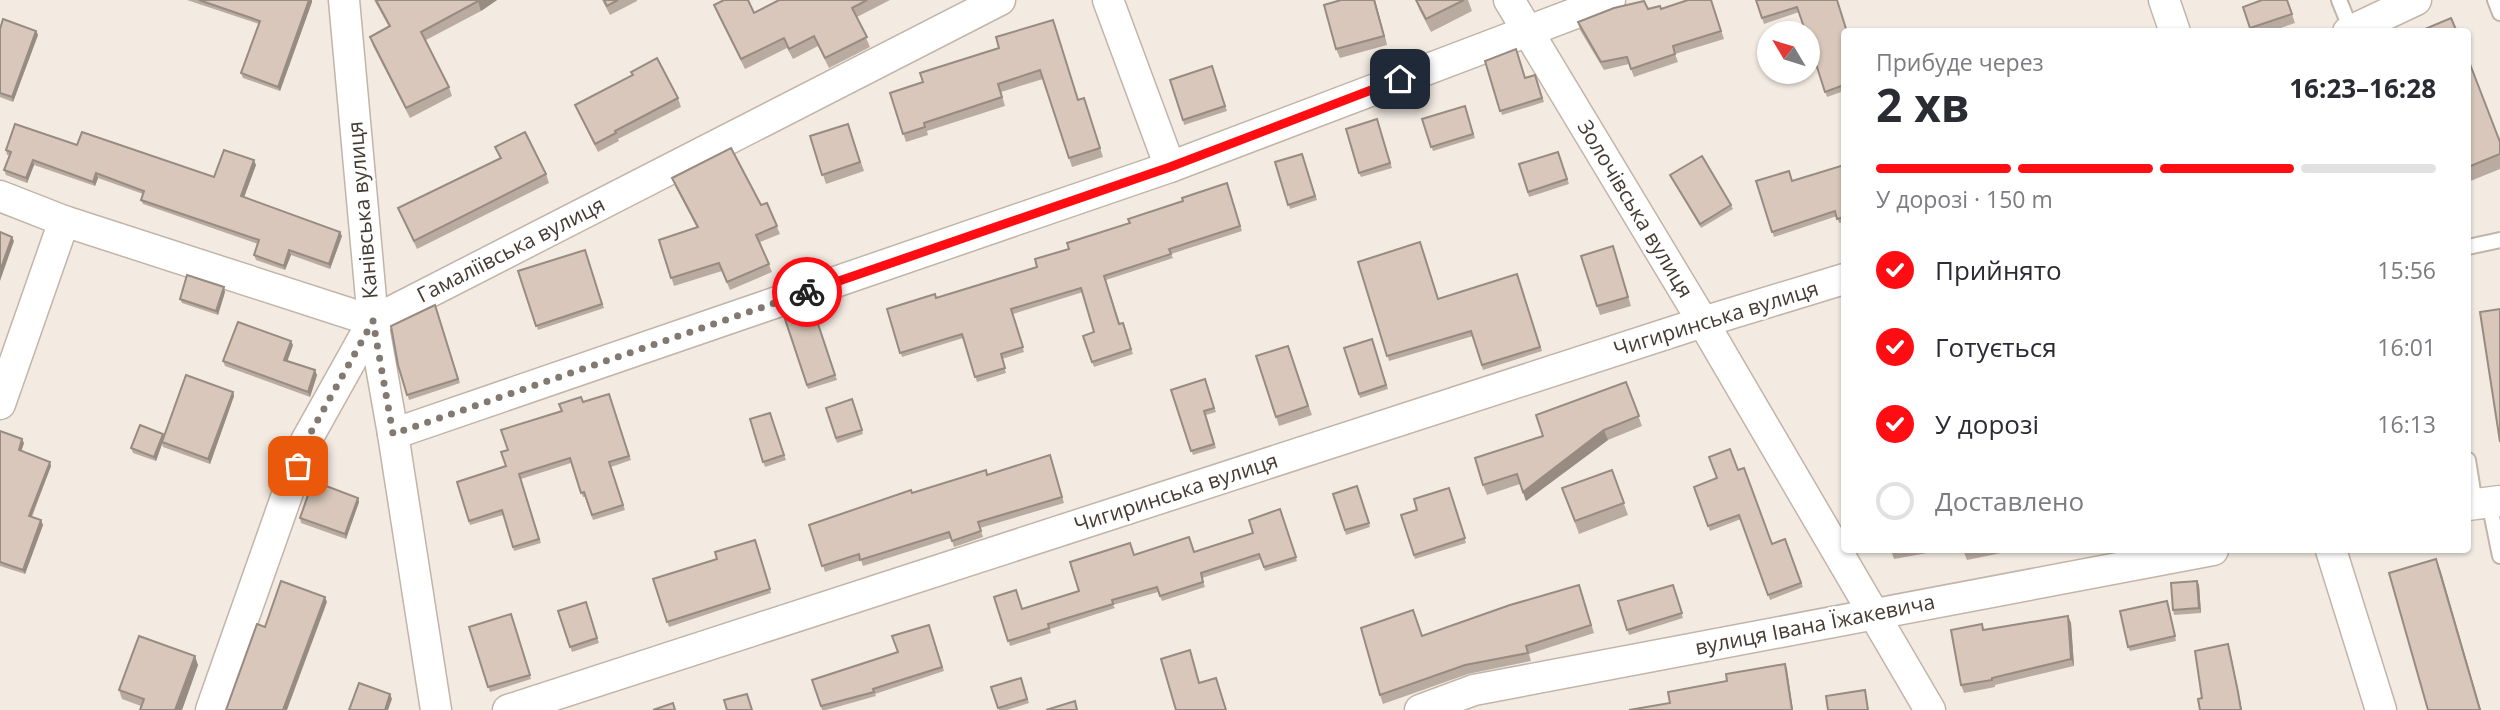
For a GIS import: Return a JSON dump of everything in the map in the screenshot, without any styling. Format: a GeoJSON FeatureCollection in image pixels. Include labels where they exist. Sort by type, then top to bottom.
{"type":"FeatureCollection","features":[{"type":"Feature","properties":{"kind":"street","name":"Канівська вулиця"},"geometry":{"type":"LineString","coordinates":[[344,0],[373,321],[436,710]]}},
{"type":"Feature","properties":{"kind":"street","name":"Гамаліївська вулиця"},"geometry":{"type":"LineString","coordinates":[[373,321],[1000,0]]}},
{"type":"Feature","properties":{"kind":"street"},"geometry":{"type":"LineString","coordinates":[[1108,0],[1170,167]]}},
{"type":"Feature","properties":{"kind":"street","name":"Золочівська вулиця"},"geometry":{"type":"LineString","coordinates":[[1509,0],[1703,322],[1930,710]]}},
{"type":"Feature","properties":{"kind":"street"},"geometry":{"type":"LineString","coordinates":[[393,434],[1170,167],[1610,0]]}},
{"type":"Feature","properties":{"kind":"street"},"geometry":{"type":"LineString","coordinates":[[2164,0],[2174,28]]}},
{"type":"Feature","properties":{"kind":"street"},"geometry":{"type":"LineString","coordinates":[[2357,28],[2416,0]]}},
{"type":"Feature","properties":{"kind":"street"},"geometry":{"type":"LineString","coordinates":[[0,196],[64,221],[373,321],[306,441],[211,710]]}},
{"type":"Feature","properties":{"kind":"street"},"geometry":{"type":"LineString","coordinates":[[0,404],[64,221]]}},
{"type":"Feature","properties":{"kind":"street","name":"Чигиринська вулиця"},"geometry":{"type":"LineString","coordinates":[[508,710],[1703,322],[1841,280]]}},
{"type":"Feature","properties":{"kind":"street","name":"вулиця Івана Їжакевича"},"geometry":{"type":"LineString","coordinates":[[1420,710],[1474,690],[2197,553]]}},
{"type":"Feature","properties":{"kind":"street"},"geometry":{"type":"LineString","coordinates":[[2332,553],[2381,710]]}},
{"type":"Feature","properties":{"kind":"lane"},"geometry":{"type":"LineString","coordinates":[[2339,0],[2350,28]]}},
{"type":"Feature","properties":{"kind":"lane"},"geometry":{"type":"LineString","coordinates":[[2496,0],[2500,13]]}},
{"type":"Feature","properties":{"kind":"lane"},"geometry":{"type":"LineString","coordinates":[[2471,246],[2500,240]]}},
{"type":"Feature","properties":{"kind":"lane"},"geometry":{"type":"LineString","coordinates":[[2471,469],[2500,556]]}},
{"type":"Feature","properties":{"kind":"building"},"geometry":{"type":"Polygon","coordinates":[[[199,0],[309,0],[278,87],[241,73],[260,21],[199,0]]]}},
{"type":"Feature","properties":{"kind":"building"},"geometry":{"type":"Polygon","coordinates":[[[376,0],[480,0],[421,32],[449,87],[406,108],[370,37],[390,26],[376,0]]]}},
{"type":"Feature","properties":{"kind":"building"},"geometry":{"type":"Polygon","coordinates":[[[604,0],[618,0],[607,6],[604,0]]]}},
{"type":"Feature","properties":{"kind":"building"},"geometry":{"type":"Polygon","coordinates":[[[724,0],[748,0],[754,13],[779,0],[867,0],[852,8],[867,37],[825,58],[814,36],[789,49],[784,38],[741,59],[714,5],[724,0]]]}},
{"type":"Feature","properties":{"kind":"building"},"geometry":{"type":"Polygon","coordinates":[[[1341,0],[1374,0],[1384,36],[1336,49],[1324,5],[1341,0]]]}},
{"type":"Feature","properties":{"kind":"building"},"geometry":{"type":"Polygon","coordinates":[[[1416,0],[1464,0],[1426,19],[1416,0]]]}},
{"type":"Feature","properties":{"kind":"building"},"geometry":{"type":"Polygon","coordinates":[[[1688,0],[1711,0],[1721,31],[1673,46],[1675,54],[1631,69],[1627,57],[1601,62],[1578,22],[1614,8],[1644,1],[1648,9],[1660,6],[1661,9],[1688,0]]]}},
{"type":"Feature","properties":{"kind":"building"},"geometry":{"type":"Polygon","coordinates":[[[1756,0],[1837,0],[1846,28],[1841,28],[1841,86],[1825,92],[1820,76],[1820,21],[1802,21],[1797,7],[1762,18],[1756,0]]]}},
{"type":"Feature","properties":{"kind":"building"},"geometry":{"type":"Polygon","coordinates":[[[2262,0],[2287,0],[2292,14],[2250,28],[2243,7],[2262,0]]]}},
{"type":"Feature","properties":{"kind":"building"},"geometry":{"type":"Polygon","coordinates":[[[2451,18],[2455,28],[2427,28],[2451,18]]]}},
{"type":"Feature","properties":{"kind":"building"},"geometry":{"type":"Polygon","coordinates":[[[3,19],[36,31],[12,97],[0,93],[0,29],[3,19]]]}},
{"type":"Feature","properties":{"kind":"building"},"geometry":{"type":"Polygon","coordinates":[[[1053,20],[1078,100],[1084,98],[1100,148],[1069,158],[1040,70],[998,84],[1002,97],[924,123],[925,127],[903,134],[890,93],[923,82],[920,73],[999,48],[996,37],[1053,20]]]}},
{"type":"Feature","properties":{"kind":"building"},"geometry":{"type":"Polygon","coordinates":[[[1516,49],[1525,78],[1535,75],[1542,98],[1500,111],[1485,61],[1516,49]]]}},
{"type":"Feature","properties":{"kind":"building"},"geometry":{"type":"Polygon","coordinates":[[[657,58],[678,98],[595,144],[575,105],[633,75],[631,72],[657,58]]]}},
{"type":"Feature","properties":{"kind":"building"},"geometry":{"type":"Polygon","coordinates":[[[1212,66],[1225,106],[1183,120],[1170,80],[1212,66]]]}},
{"type":"Feature","properties":{"kind":"building"},"geometry":{"type":"Polygon","coordinates":[[[2471,67],[2500,142],[2500,154],[2471,166],[2471,67]]]}},
{"type":"Feature","properties":{"kind":"building"},"geometry":{"type":"Polygon","coordinates":[[[1465,106],[1473,134],[1431,147],[1422,119],[1465,106]]]}},
{"type":"Feature","properties":{"kind":"building"},"geometry":{"type":"Polygon","coordinates":[[[1377,119],[1390,163],[1359,173],[1346,129],[1377,119]]]}},
{"type":"Feature","properties":{"kind":"building"},"geometry":{"type":"Polygon","coordinates":[[[15,124],[77,145],[82,132],[214,177],[224,150],[254,160],[241,196],[340,232],[329,264],[289,250],[284,266],[254,255],[259,240],[141,200],[144,191],[96,173],[93,182],[33,160],[26,178],[4,170],[11,152],[6,150],[15,124]]]}},
{"type":"Feature","properties":{"kind":"building"},"geometry":{"type":"Polygon","coordinates":[[[848,124],[860,162],[822,175],[810,136],[848,124]]]}},
{"type":"Feature","properties":{"kind":"building"},"geometry":{"type":"Polygon","coordinates":[[[525,132],[546,174],[414,241],[398,208],[501,158],[495,147],[525,132]]]}},
{"type":"Feature","properties":{"kind":"building"},"geometry":{"type":"Polygon","coordinates":[[[731,148],[761,205],[767,203],[777,226],[756,235],[769,264],[727,282],[719,263],[671,278],[659,240],[698,227],[672,178],[731,148]]]}},
{"type":"Feature","properties":{"kind":"building"},"geometry":{"type":"Polygon","coordinates":[[[1558,152],[1567,179],[1528,192],[1519,164],[1558,152]]]}},
{"type":"Feature","properties":{"kind":"building"},"geometry":{"type":"Polygon","coordinates":[[[1302,154],[1315,196],[1288,205],[1275,162],[1302,154]]]}},
{"type":"Feature","properties":{"kind":"building"},"geometry":{"type":"Polygon","coordinates":[[[1702,156],[1731,205],[1700,224],[1670,175],[1702,156]]]}},
{"type":"Feature","properties":{"kind":"building"},"geometry":{"type":"Polygon","coordinates":[[[1841,166],[1841,218],[1837,219],[1835,211],[1772,232],[1756,181],[1789,171],[1792,181],[1841,166]]]}},
{"type":"Feature","properties":{"kind":"building"},"geometry":{"type":"Polygon","coordinates":[[[1227,183],[1240,226],[1169,249],[1171,254],[1104,276],[1119,324],[1123,323],[1131,349],[1092,362],[1083,336],[1094,332],[1081,288],[1011,309],[1023,347],[1001,354],[1005,368],[975,377],[962,334],[900,353],[887,309],[935,294],[936,298],[1037,267],[1035,259],[1069,249],[1067,243],[1130,223],[1128,219],[1227,183]]]}},
{"type":"Feature","properties":{"kind":"building"},"geometry":{"type":"Polygon","coordinates":[[[0,232],[12,237],[0,271],[0,232]]]}},
{"type":"Feature","properties":{"kind":"building"},"geometry":{"type":"Polygon","coordinates":[[[1420,242],[1438,299],[1517,274],[1540,347],[1482,365],[1471,331],[1387,356],[1358,262],[1420,242]]]}},
{"type":"Feature","properties":{"kind":"building"},"geometry":{"type":"Polygon","coordinates":[[[1613,246],[1628,297],[1597,306],[1581,256],[1613,246]]]}},
{"type":"Feature","properties":{"kind":"building"},"geometry":{"type":"Polygon","coordinates":[[[585,250],[602,304],[536,326],[518,271],[585,250]]]}},
{"type":"Feature","properties":{"kind":"building"},"geometry":{"type":"Polygon","coordinates":[[[187,275],[224,287],[216,311],[180,299],[187,275]]]}},
{"type":"Feature","properties":{"kind":"building"},"geometry":{"type":"Polygon","coordinates":[[[435,305],[458,379],[407,395],[391,326],[435,305]]]}},
{"type":"Feature","properties":{"kind":"building"},"geometry":{"type":"Polygon","coordinates":[[[812,306],[835,375],[807,385],[784,316],[812,306]]]}},
{"type":"Feature","properties":{"kind":"building"},"geometry":{"type":"Polygon","coordinates":[[[2500,309],[2500,442],[2480,312],[2500,309]]]}},
{"type":"Feature","properties":{"kind":"building"},"geometry":{"type":"Polygon","coordinates":[[[238,322],[291,341],[284,360],[315,370],[308,392],[223,361],[238,322]]]}},
{"type":"Feature","properties":{"kind":"building"},"geometry":{"type":"Polygon","coordinates":[[[1372,339],[1386,385],[1359,394],[1344,348],[1372,339]]]}},
{"type":"Feature","properties":{"kind":"building"},"geometry":{"type":"Polygon","coordinates":[[[1288,346],[1308,406],[1276,417],[1256,356],[1288,346]]]}},
{"type":"Feature","properties":{"kind":"building"},"geometry":{"type":"Polygon","coordinates":[[[186,375],[233,392],[208,459],[162,442],[186,375]]]}},
{"type":"Feature","properties":{"kind":"building"},"geometry":{"type":"Polygon","coordinates":[[[1205,379],[1214,408],[1204,411],[1214,444],[1191,451],[1171,390],[1205,379]]]}},
{"type":"Feature","properties":{"kind":"building"},"geometry":{"type":"Polygon","coordinates":[[[1626,382],[1639,416],[1604,430],[1523,492],[1517,474],[1483,485],[1475,458],[1543,436],[1536,415],[1626,382]]]}},
{"type":"Feature","properties":{"kind":"building"},"geometry":{"type":"Polygon","coordinates":[[[609,394],[629,456],[609,462],[623,505],[592,515],[584,492],[581,493],[570,458],[519,474],[539,539],[513,547],[502,510],[469,521],[457,482],[506,466],[501,452],[508,450],[501,430],[562,411],[559,404],[581,397],[583,402],[609,394]]]}},
{"type":"Feature","properties":{"kind":"building"},"geometry":{"type":"Polygon","coordinates":[[[852,399],[862,430],[836,438],[826,408],[852,399]]]}},
{"type":"Feature","properties":{"kind":"building"},"geometry":{"type":"Polygon","coordinates":[[[770,413],[784,455],[763,462],[750,419],[770,413]]]}},
{"type":"Feature","properties":{"kind":"building"},"geometry":{"type":"Polygon","coordinates":[[[140,425],[163,434],[154,457],[131,448],[140,425]]]}},
{"type":"Feature","properties":{"kind":"building"},"geometry":{"type":"Polygon","coordinates":[[[0,431],[22,439],[19,450],[50,462],[29,516],[41,520],[23,570],[0,562],[0,431]]]}},
{"type":"Feature","properties":{"kind":"building"},"geometry":{"type":"Polygon","coordinates":[[[1730,449],[1738,470],[1744,468],[1772,544],[1785,539],[1801,583],[1768,595],[1739,515],[1708,526],[1694,487],[1717,478],[1709,457],[1730,449]]]}},
{"type":"Feature","properties":{"kind":"building"},"geometry":{"type":"Polygon","coordinates":[[[1050,455],[1062,497],[978,522],[981,531],[952,541],[949,532],[860,560],[859,554],[822,566],[809,525],[911,490],[912,493],[986,470],[987,475],[1050,455]]]}},
{"type":"Feature","properties":{"kind":"building"},"geometry":{"type":"Polygon","coordinates":[[[1612,470],[1624,503],[1575,521],[1562,488],[1612,470]]]}},
{"type":"Feature","properties":{"kind":"building"},"geometry":{"type":"Polygon","coordinates":[[[313,481],[358,498],[345,534],[300,518],[313,481]]]}},
{"type":"Feature","properties":{"kind":"building"},"geometry":{"type":"Polygon","coordinates":[[[1357,486],[1369,523],[1345,530],[1333,494],[1357,486]]]}},
{"type":"Feature","properties":{"kind":"building"},"geometry":{"type":"Polygon","coordinates":[[[1449,488],[1465,538],[1414,555],[1401,515],[1417,510],[1414,499],[1449,488]]]}},
{"type":"Feature","properties":{"kind":"building"},"geometry":{"type":"Polygon","coordinates":[[[1280,509],[1296,557],[1264,567],[1259,554],[1201,573],[1203,582],[1160,596],[1157,587],[1112,600],[1113,604],[1048,624],[1049,628],[1008,641],[994,597],[1016,590],[1022,609],[1079,591],[1070,562],[1130,543],[1134,555],[1189,537],[1194,552],[1253,533],[1249,520],[1280,509]]]}},
{"type":"Feature","properties":{"kind":"building"},"geometry":{"type":"Polygon","coordinates":[[[755,540],[770,589],[667,622],[653,579],[717,559],[715,552],[755,540]]]}},
{"type":"Feature","properties":{"kind":"building"},"geometry":{"type":"Polygon","coordinates":[[[2436,559],[2480,710],[2428,710],[2389,573],[2436,559]]]}},
{"type":"Feature","properties":{"kind":"building"},"geometry":{"type":"Polygon","coordinates":[[[281,581],[325,597],[283,710],[226,710],[257,624],[265,627],[281,581]]]}},
{"type":"Feature","properties":{"kind":"building"},"geometry":{"type":"Polygon","coordinates":[[[2197,581],[2199,608],[2173,610],[2171,583],[2197,581]]]}},
{"type":"Feature","properties":{"kind":"building"},"geometry":{"type":"Polygon","coordinates":[[[1579,585],[1591,625],[1526,646],[1528,653],[1465,665],[1380,695],[1361,628],[1413,610],[1422,636],[1510,605],[1579,585]]]}},
{"type":"Feature","properties":{"kind":"building"},"geometry":{"type":"Polygon","coordinates":[[[1673,585],[1682,613],[1627,630],[1618,601],[1673,585]]]}},
{"type":"Feature","properties":{"kind":"building"},"geometry":{"type":"Polygon","coordinates":[[[2167,601],[2175,636],[2128,647],[2120,611],[2167,601]]]}},
{"type":"Feature","properties":{"kind":"building"},"geometry":{"type":"Polygon","coordinates":[[[586,602],[597,638],[570,647],[558,611],[586,602]]]}},
{"type":"Feature","properties":{"kind":"building"},"geometry":{"type":"Polygon","coordinates":[[[511,614],[530,675],[488,687],[469,627],[511,614]]]}},
{"type":"Feature","properties":{"kind":"building"},"geometry":{"type":"Polygon","coordinates":[[[2068,616],[2071,659],[1992,680],[1961,685],[1951,630],[1982,624],[1983,630],[2068,616]]]}},
{"type":"Feature","properties":{"kind":"building"},"geometry":{"type":"Polygon","coordinates":[[[929,625],[942,667],[873,689],[874,692],[821,706],[812,680],[898,652],[892,636],[929,625]]]}},
{"type":"Feature","properties":{"kind":"building"},"geometry":{"type":"Polygon","coordinates":[[[139,636],[195,656],[175,710],[140,710],[144,699],[119,690],[139,636]]]}},
{"type":"Feature","properties":{"kind":"building"},"geometry":{"type":"Polygon","coordinates":[[[2228,644],[2241,710],[2200,710],[2198,699],[2202,698],[2195,651],[2228,644]]]}},
{"type":"Feature","properties":{"kind":"building"},"geometry":{"type":"Polygon","coordinates":[[[1190,650],[1199,683],[1216,678],[1226,710],[1176,710],[1161,659],[1190,650]]]}},
{"type":"Feature","properties":{"kind":"building"},"geometry":{"type":"Polygon","coordinates":[[[1785,664],[1792,710],[1629,710],[1670,703],[1668,692],[1727,681],[1726,674],[1785,664]]]}},
{"type":"Feature","properties":{"kind":"building"},"geometry":{"type":"Polygon","coordinates":[[[1021,678],[1027,699],[998,708],[991,687],[1021,678]]]}},
{"type":"Feature","properties":{"kind":"building"},"geometry":{"type":"Polygon","coordinates":[[[359,683],[390,694],[385,710],[349,710],[359,683]]]}},
{"type":"Feature","properties":{"kind":"building"},"geometry":{"type":"Polygon","coordinates":[[[1865,690],[1868,710],[1828,710],[1826,696],[1865,690]]]}},
{"type":"Feature","properties":{"kind":"building"},"geometry":{"type":"Polygon","coordinates":[[[747,694],[752,710],[727,710],[724,700],[747,694]]]}},
{"type":"Feature","properties":{"kind":"building"},"geometry":{"type":"Polygon","coordinates":[[[1075,701],[1077,710],[1046,710],[1075,701]]]}},
{"type":"Feature","properties":{"kind":"building"},"geometry":{"type":"Polygon","coordinates":[[[673,703],[675,710],[653,710],[673,703]]]}},
{"type":"Feature","properties":{"kind":"way so far"},"geometry":{"type":"LineString","coordinates":[[298,466],[306,441],[373,321],[393,434],[807,292]]}},
{"type":"Feature","properties":{"kind":"route"},"geometry":{"type":"LineString","coordinates":[[807,292],[1170,167],[1400,79]]}}]}
